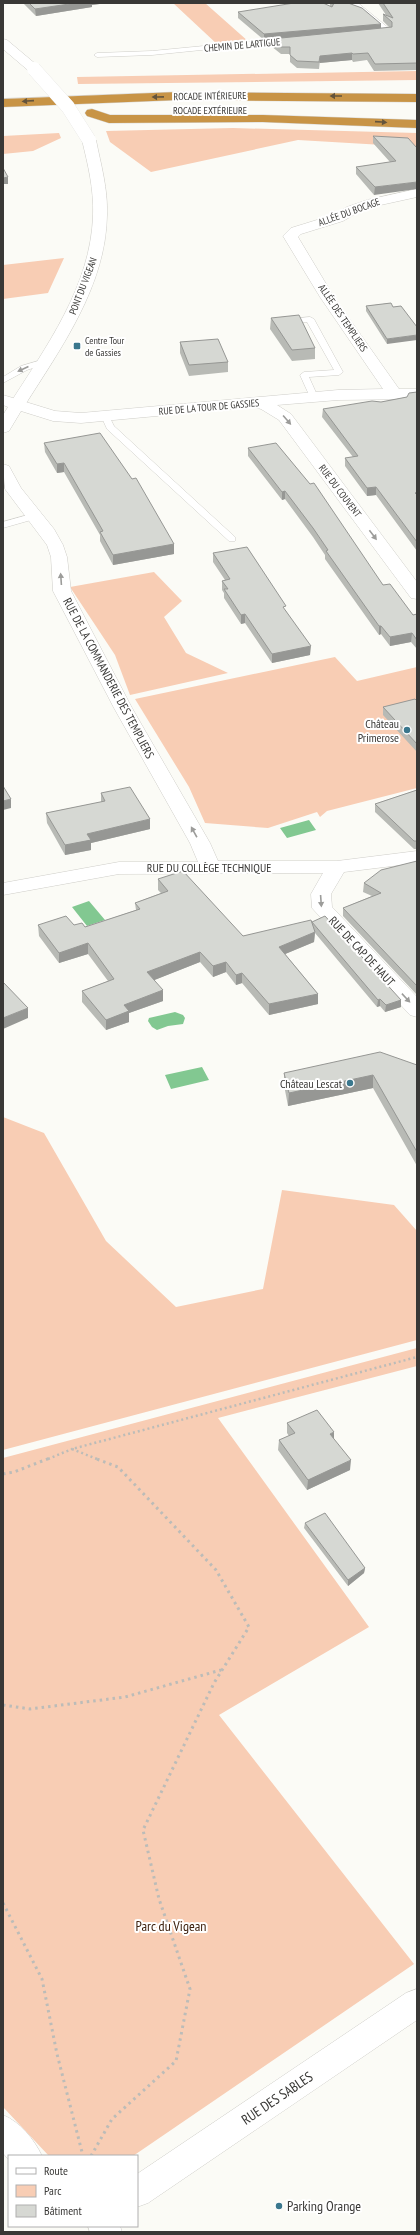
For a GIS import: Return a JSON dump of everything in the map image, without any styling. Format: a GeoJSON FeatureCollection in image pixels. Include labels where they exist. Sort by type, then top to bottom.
{"type":"FeatureCollection","features":[{"type":"Feature","properties":{"kind":"highway"},"geometry":{"type":"LineString","coordinates":[[225,96],[255,88],[417,86]]}},
{"type":"Feature","properties":{"kind":"highway","name":"ROCADE INTÉRIEURE"},"geometry":{"type":"LineString","coordinates":[[3,103],[100,98],[225,96],[417,98]]}},
{"type":"Feature","properties":{"kind":"highway","name":"ROCADE EXTÉRIEURE"},"geometry":{"type":"LineString","coordinates":[[34,115],[191,110],[417,113]]}},
{"type":"Feature","properties":{"kind":"highway"},"geometry":{"type":"LineString","coordinates":[[92,113],[109,120],[196,118],[336,119],[417,124]]}},
{"type":"Feature","properties":{"kind":"street","name":"PONT DU VIGEAN"},"geometry":{"type":"LineString","coordinates":[[3,43],[34,69],[68,107],[89,140],[97,166],[101,196],[100,230],[94,264],[66,328],[45,361],[10,402]]}},
{"type":"Feature","properties":{"kind":"street","name":"ALLÉE DU BOCAGE"},"geometry":{"type":"LineString","coordinates":[[294,241],[290,236],[296,231],[338,218],[352,210],[372,203],[417,192]]}},
{"type":"Feature","properties":{"kind":"street","name":"ALLÉE DES TEMPLIERS"},"geometry":{"type":"LineString","coordinates":[[294,241],[327,297],[394,393]]}},
{"type":"Feature","properties":{"kind":"street","name":"RUE DE LA TOUR DE GASSIES"},"geometry":{"type":"LineString","coordinates":[[10,402],[66,418],[105,416],[314,397],[394,393],[417,394]]}},
{"type":"Feature","properties":{"kind":"street"},"geometry":{"type":"LineString","coordinates":[[3,428],[10,402]]}},
{"type":"Feature","properties":{"kind":"street","name":"RUE DU COUVENT"},"geometry":{"type":"LineString","coordinates":[[253,403],[268,406],[285,417],[417,594]]}},
{"type":"Feature","properties":{"kind":"street","name":"RUE DE LA COMMANDERIE DES TEMPLIERS"},"geometry":{"type":"LineString","coordinates":[[3,473],[13,489],[36,516],[55,545],[59,557],[62,591],[123,708],[200,843],[210,867]]}},
{"type":"Feature","properties":{"kind":"street","name":"RUE DU COLLÈGE TECHNIQUE"},"geometry":{"type":"LineString","coordinates":[[3,889],[119,868],[337,867],[417,857]]}},
{"type":"Feature","properties":{"kind":"street","name":"RUE DE CAP DE HAUT"},"geometry":{"type":"LineString","coordinates":[[337,867],[321,894],[322,908],[417,1010]]}},
{"type":"Feature","properties":{"kind":"street","name":"RUE DES SABLES"},"geometry":{"type":"LineString","coordinates":[[138,2191],[417,2003]]}},
{"type":"Feature","properties":{"kind":"street"},"geometry":{"type":"LineString","coordinates":[[3,2130],[25,2155]]}},
{"type":"Feature","properties":{"kind":"lane"},"geometry":{"type":"LineString","coordinates":[[354,3],[389,31],[388,33],[373,35]]}},
{"type":"Feature","properties":{"kind":"lane","name":"CHEMIN DE LARTIGUE"},"geometry":{"type":"LineString","coordinates":[[98,56],[152,53],[298,39]]}},
{"type":"Feature","properties":{"kind":"lane"},"geometry":{"type":"LineString","coordinates":[[290,321],[310,319],[339,372],[304,375],[314,397]]}},
{"type":"Feature","properties":{"kind":"lane"},"geometry":{"type":"LineString","coordinates":[[3,380],[24,368],[45,361]]}},
{"type":"Feature","properties":{"kind":"lane"},"geometry":{"type":"LineString","coordinates":[[3,412],[10,402]]}},
{"type":"Feature","properties":{"kind":"lane"},"geometry":{"type":"LineString","coordinates":[[105,416],[110,426],[232,539]]}},
{"type":"Feature","properties":{"kind":"lane"},"geometry":{"type":"LineString","coordinates":[[3,525],[36,516]]}},
{"type":"Feature","properties":{"kind":"path"},"geometry":{"type":"LineString","coordinates":[[3,1474],[14,1472],[72,1449],[417,1357]]}},
{"type":"Feature","properties":{"kind":"path"},"geometry":{"type":"LineString","coordinates":[[72,1449],[118,1467],[216,1570],[249,1627],[214,1683],[144,1830],[159,1899],[190,1989],[176,2061],[112,2119],[93,2155]]}},
{"type":"Feature","properties":{"kind":"path"},"geometry":{"type":"LineString","coordinates":[[3,1705],[30,1709],[125,1697],[222,1670]]}},
{"type":"Feature","properties":{"kind":"path"},"geometry":{"type":"LineString","coordinates":[[3,1904],[42,1980],[57,2054],[83,2155]]}},
{"type":"Feature","properties":{"kind":"green space"},"geometry":{"type":"Polygon","coordinates":[[[173,3],[205,3],[249,42],[218,45],[173,3]]]}},
{"type":"Feature","properties":{"kind":"green space"},"geometry":{"type":"Polygon","coordinates":[[[417,71],[417,80],[78,84],[77,77],[417,71]]]}},
{"type":"Feature","properties":{"kind":"green space"},"geometry":{"type":"Polygon","coordinates":[[[233,128],[417,133],[417,147],[298,140],[151,172],[110,142],[106,131],[233,128]]]}},
{"type":"Feature","properties":{"kind":"green space"},"geometry":{"type":"Polygon","coordinates":[[[59,133],[61,138],[33,151],[3,154],[3,136],[59,133]]]}},
{"type":"Feature","properties":{"kind":"green space"},"geometry":{"type":"Polygon","coordinates":[[[64,258],[48,293],[3,299],[3,265],[64,258]]]}},
{"type":"Feature","properties":{"kind":"green space"},"geometry":{"type":"Polygon","coordinates":[[[154,572],[182,601],[164,617],[186,653],[228,673],[130,695],[115,655],[70,587],[154,572]]]}},
{"type":"Feature","properties":{"kind":"green space"},"geometry":{"type":"Polygon","coordinates":[[[335,657],[357,681],[417,667],[417,788],[327,811],[320,817],[317,812],[268,828],[205,823],[189,787],[135,699],[335,657]]]}},
{"type":"Feature","properties":{"kind":"green space"},"geometry":{"type":"Polygon","coordinates":[[[3,1117],[44,1133],[106,1241],[176,1307],[263,1289],[282,1190],[394,1205],[417,1231],[417,1340],[3,1450],[3,1117]]]}},
{"type":"Feature","properties":{"kind":"green space","name":"Parc du Vigean"},"geometry":{"type":"Polygon","coordinates":[[[417,1348],[417,1366],[218,1418],[369,1627],[219,1715],[414,1964],[134,2155],[48,2155],[3,2107],[3,1458],[417,1348]]]}},
{"type":"Feature","properties":{"kind":"shaded area"},"geometry":{"type":"Polygon","coordinates":[[[309,820],[316,830],[287,838],[280,828],[309,820]]]}},
{"type":"Feature","properties":{"kind":"shaded area"},"geometry":{"type":"Polygon","coordinates":[[[89,901],[105,920],[87,926],[72,907],[89,901]]]}},
{"type":"Feature","properties":{"kind":"shaded area"},"geometry":{"type":"Polygon","coordinates":[[[175,1012],[183,1015],[185,1018],[183,1024],[168,1026],[157,1030],[152,1027],[148,1021],[149,1018],[175,1012]]]}},
{"type":"Feature","properties":{"kind":"shaded area"},"geometry":{"type":"Polygon","coordinates":[[[202,1067],[209,1080],[171,1089],[165,1075],[202,1067]]]}},
{"type":"Feature","properties":{"kind":"building"},"geometry":{"type":"Polygon","coordinates":[[[29,3],[76,3],[35,9],[29,3]]]}},
{"type":"Feature","properties":{"kind":"building"},"geometry":{"type":"Polygon","coordinates":[[[294,3],[323,3],[332,7],[334,3],[348,3],[362,8],[381,24],[264,34],[238,12],[294,3]]]}},
{"type":"Feature","properties":{"kind":"building"},"geometry":{"type":"Polygon","coordinates":[[[383,3],[417,3],[417,63],[375,64],[368,53],[320,56],[319,62],[297,61],[290,55],[290,47],[281,47],[271,39],[392,27],[392,22],[383,14],[393,18],[383,3]]]}},
{"type":"Feature","properties":{"kind":"building"},"geometry":{"type":"Polygon","coordinates":[[[373,136],[408,138],[417,148],[417,182],[375,187],[356,167],[396,161],[373,136]]]}},
{"type":"Feature","properties":{"kind":"building"},"geometry":{"type":"Polygon","coordinates":[[[3,168],[8,177],[3,178],[3,168]]]}},
{"type":"Feature","properties":{"kind":"building"},"geometry":{"type":"Polygon","coordinates":[[[391,303],[393,307],[401,306],[417,327],[417,335],[387,339],[366,306],[391,303]]]}},
{"type":"Feature","properties":{"kind":"building"},"geometry":{"type":"Polygon","coordinates":[[[299,315],[315,348],[292,350],[271,318],[299,315]]]}},
{"type":"Feature","properties":{"kind":"building"},"geometry":{"type":"Polygon","coordinates":[[[218,339],[228,362],[189,365],[180,342],[218,339]]]}},
{"type":"Feature","properties":{"kind":"building"},"geometry":{"type":"Polygon","coordinates":[[[417,392],[417,492],[415,493],[417,495],[417,542],[376,487],[367,488],[345,458],[358,456],[323,409],[372,401],[381,402],[407,397],[409,393],[417,392]]]}},
{"type":"Feature","properties":{"kind":"building"},"geometry":{"type":"Polygon","coordinates":[[[100,433],[132,479],[136,478],[174,544],[113,555],[100,532],[103,531],[64,463],[57,464],[44,443],[100,433]]]}},
{"type":"Feature","properties":{"kind":"building"},"geometry":{"type":"Polygon","coordinates":[[[276,443],[310,484],[314,483],[383,585],[390,584],[413,615],[417,614],[417,640],[412,633],[390,637],[381,626],[379,626],[326,551],[328,550],[313,528],[285,491],[282,492],[248,448],[276,443]]]}},
{"type":"Feature","properties":{"kind":"building"},"geometry":{"type":"Polygon","coordinates":[[[247,547],[286,606],[283,607],[311,646],[272,654],[245,614],[241,615],[224,589],[228,589],[222,581],[230,579],[213,553],[247,547]]]}},
{"type":"Feature","properties":{"kind":"building","name":"Château Primerose"},"geometry":{"type":"Polygon","coordinates":[[[415,699],[417,701],[417,744],[383,707],[415,699]]]}},
{"type":"Feature","properties":{"kind":"building"},"geometry":{"type":"Polygon","coordinates":[[[3,786],[11,799],[3,801],[3,786]]]}},
{"type":"Feature","properties":{"kind":"building"},"geometry":{"type":"Polygon","coordinates":[[[130,787],[150,819],[87,834],[91,840],[65,845],[46,813],[105,801],[101,793],[130,787]]]}},
{"type":"Feature","properties":{"kind":"building"},"geometry":{"type":"Polygon","coordinates":[[[417,790],[417,841],[414,841],[375,804],[417,790]]]}},
{"type":"Feature","properties":{"kind":"building"},"geometry":{"type":"Polygon","coordinates":[[[417,861],[417,986],[343,908],[381,893],[364,883],[381,870],[417,861]]]}},
{"type":"Feature","properties":{"kind":"building"},"geometry":{"type":"Polygon","coordinates":[[[183,871],[243,936],[311,920],[315,932],[279,947],[318,994],[269,1004],[242,973],[236,975],[226,962],[213,966],[200,952],[147,972],[163,990],[124,1005],[129,1011],[106,1020],[82,991],[114,979],[88,943],[59,953],[38,925],[66,916],[74,925],[82,923],[85,927],[140,909],[135,903],[168,891],[158,879],[183,871]]]}},
{"type":"Feature","properties":{"kind":"building"},"geometry":{"type":"Polygon","coordinates":[[[325,916],[401,1000],[386,1005],[380,999],[378,1000],[312,922],[325,916]]]}},
{"type":"Feature","properties":{"kind":"building"},"geometry":{"type":"Polygon","coordinates":[[[3,982],[28,1008],[3,1018],[3,982]]]}},
{"type":"Feature","properties":{"kind":"building"},"geometry":{"type":"Polygon","coordinates":[[[380,1052],[417,1065],[417,1152],[373,1075],[289,1093],[284,1073],[380,1052]]]}},
{"type":"Feature","properties":{"kind":"building"},"geometry":{"type":"Polygon","coordinates":[[[317,1410],[334,1432],[330,1434],[351,1460],[308,1480],[279,1440],[295,1433],[287,1423],[317,1410]]]}},
{"type":"Feature","properties":{"kind":"building"},"geometry":{"type":"Polygon","coordinates":[[[325,1513],[365,1568],[348,1580],[305,1523],[325,1513]]]}},
{"type":"Feature","properties":{"kind":"place","name":"Centre Tour de Gassies"},"geometry":{"type":"Point","coordinates":[77,346]}},
{"type":"Feature","properties":{"kind":"place","name":"Château Primerose"},"geometry":{"type":"Point","coordinates":[407,730]}},
{"type":"Feature","properties":{"kind":"place","name":"Château Lescat"},"geometry":{"type":"Point","coordinates":[350,1083]}},
{"type":"Feature","properties":{"kind":"place","name":"Parking Orange"},"geometry":{"type":"Point","coordinates":[279,2206]}}]}
